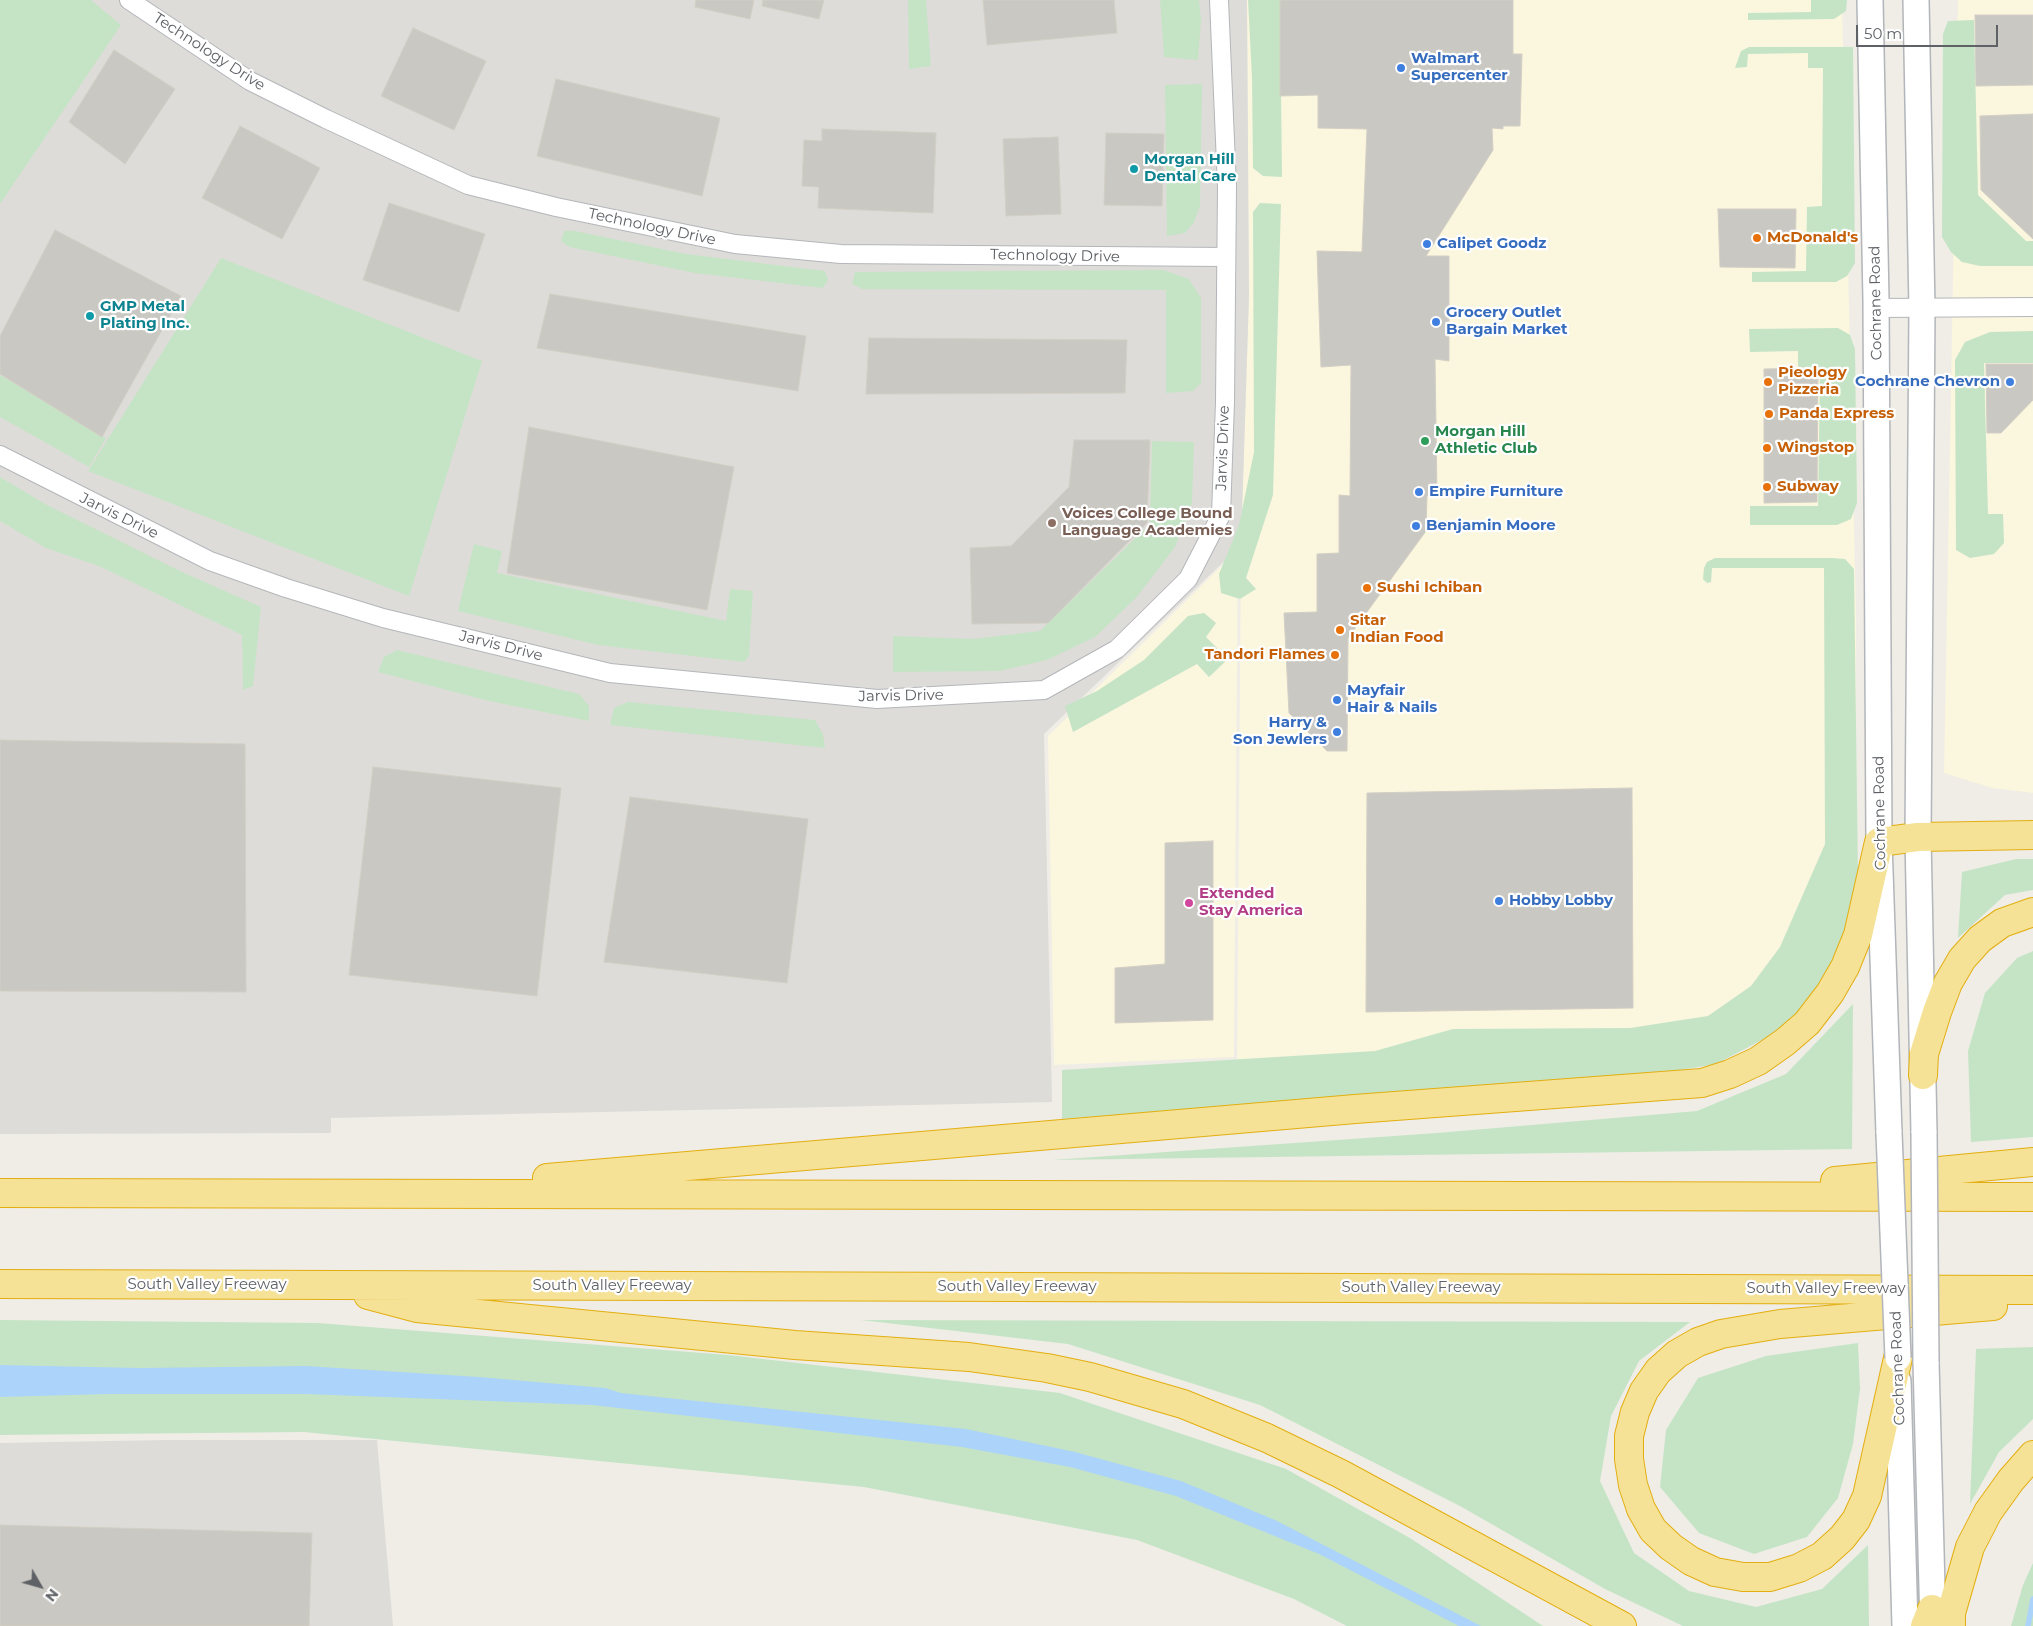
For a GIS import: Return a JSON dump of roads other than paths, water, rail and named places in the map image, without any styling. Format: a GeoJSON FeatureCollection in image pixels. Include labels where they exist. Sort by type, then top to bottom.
{"type":"FeatureCollection","features":[{"type":"Feature","properties":{"kind":"highway"},"geometry":{"type":"LineString","coordinates":[[362,1194],[1354,1109],[1702,1083],[1730,1074],[1758,1061],[1785,1042],[1807,1023],[1830,993],[1845,967],[1858,935],[1879,842],[1918,837],[2033,835]]}},
{"type":"Feature","properties":{"kind":"highway"},"geometry":{"type":"LineString","coordinates":[[1923,1076],[1924,1054],[1948,984],[1962,959],[1980,939],[2002,923],[2033,912]]}},
{"type":"Feature","properties":{"kind":"highway"},"geometry":{"type":"LineString","coordinates":[[1683,1196],[2033,1162]]}},
{"type":"Feature","properties":{"kind":"highway"},"geometry":{"type":"LineString","coordinates":[[0,1193],[2033,1197]]}},
{"type":"Feature","properties":{"kind":"highway","name":"South Valley Freeway"},"geometry":{"type":"LineString","coordinates":[[0,1284],[2033,1290]]}},
{"type":"Feature","properties":{"kind":"highway"},"geometry":{"type":"LineString","coordinates":[[330,1285],[417,1308],[796,1345],[969,1357],[1046,1368],[1090,1377],[1183,1404],[1267,1438],[1350,1479],[1622,1626]]}},
{"type":"Feature","properties":{"kind":"highway"},"geometry":{"type":"LineString","coordinates":[[1898,1358],[1867,1496],[1856,1520],[1842,1538],[1822,1556],[1799,1568],[1770,1577],[1743,1578],[1715,1572],[1691,1561],[1671,1547],[1653,1530],[1641,1510],[1633,1485],[1629,1459],[1629,1436],[1635,1412],[1644,1390],[1658,1371],[1677,1354],[1698,1342],[1721,1334],[1780,1324],[2033,1302]]}},
{"type":"Feature","properties":{"kind":"highway"},"geometry":{"type":"LineString","coordinates":[[1935,1622],[1951,1613],[1970,1547],[1988,1512],[2011,1480],[2033,1455]]}},
{"type":"Feature","properties":{"kind":"main road","name":"Cochrane Road"},"geometry":{"type":"LineString","coordinates":[[1870,0],[1876,308],[1879,842],[1898,1358],[1905,1626]]}},
{"type":"Feature","properties":{"kind":"main road","name":"Cochrane Road"},"geometry":{"type":"LineString","coordinates":[[1916,0],[1922,308],[1918,837],[1926,1362],[1935,1622]]}},
{"type":"Feature","properties":{"kind":"street","name":"Technology Drive"},"geometry":{"type":"LineString","coordinates":[[129,0],[250,81],[326,119],[468,185],[556,207],[735,244],[841,254],[1226,257]]}},
{"type":"Feature","properties":{"kind":"street","name":"Jarvis Drive"},"geometry":{"type":"LineString","coordinates":[[0,456],[210,561],[269,582],[383,618],[610,673],[877,699],[1044,690],[1117,649],[1188,580],[1221,515],[1225,402],[1227,187],[1219,0]]}},
{"type":"Feature","properties":{"kind":"street"},"geometry":{"type":"LineString","coordinates":[[1876,308],[2033,307]]}},
{"type":"Feature","properties":{"kind":"water"},"geometry":{"type":"Polygon","coordinates":[[[0,1365],[140,1368],[306,1366],[479,1377],[605,1388],[621,1393],[966,1429],[1075,1452],[1181,1481],[1275,1520],[1481,1626],[1459,1626],[1319,1554],[1176,1496],[1070,1467],[962,1447],[592,1405],[307,1394],[108,1394],[0,1397],[0,1365]]]}},
{"type":"Feature","properties":{"kind":"waterway"},"geometry":{"type":"LineString","coordinates":[[2028,1626],[2033,1599]]}},
{"type":"Feature","properties":{"kind":"place","name":"Walmart Supercenter"},"geometry":{"type":"Point","coordinates":[1401,68]}},
{"type":"Feature","properties":{"kind":"place","name":"Morgan Hill Dental Care"},"geometry":{"type":"Point","coordinates":[1134,169]}},
{"type":"Feature","properties":{"kind":"place","name":"McDonald's"},"geometry":{"type":"Point","coordinates":[1757,238]}},
{"type":"Feature","properties":{"kind":"place","name":"Calipet Goodz"},"geometry":{"type":"Point","coordinates":[1427,244]}},
{"type":"Feature","properties":{"kind":"place","name":"GMP Metal Plating Inc."},"geometry":{"type":"Point","coordinates":[90,316]}},
{"type":"Feature","properties":{"kind":"place","name":"Grocery Outlet Bargain Market"},"geometry":{"type":"Point","coordinates":[1436,322]}},
{"type":"Feature","properties":{"kind":"place","name":"Pieology Pizzeria"},"geometry":{"type":"Point","coordinates":[1768,382]}},
{"type":"Feature","properties":{"kind":"place","name":"Cochrane Chevron"},"geometry":{"type":"Point","coordinates":[2010,382]}},
{"type":"Feature","properties":{"kind":"place","name":"Panda Express"},"geometry":{"type":"Point","coordinates":[1769,414]}},
{"type":"Feature","properties":{"kind":"place","name":"Morgan Hill Athletic Club"},"geometry":{"type":"Point","coordinates":[1425,441]}},
{"type":"Feature","properties":{"kind":"place","name":"Wingstop"},"geometry":{"type":"Point","coordinates":[1767,448]}},
{"type":"Feature","properties":{"kind":"place","name":"Subway"},"geometry":{"type":"Point","coordinates":[1767,487]}},
{"type":"Feature","properties":{"kind":"place","name":"Empire Furniture"},"geometry":{"type":"Point","coordinates":[1419,492]}},
{"type":"Feature","properties":{"kind":"place","name":"Voices College Bound Language Academies"},"geometry":{"type":"Point","coordinates":[1052,523]}},
{"type":"Feature","properties":{"kind":"place","name":"Benjamin Moore"},"geometry":{"type":"Point","coordinates":[1416,526]}},
{"type":"Feature","properties":{"kind":"place","name":"Sushi Ichiban"},"geometry":{"type":"Point","coordinates":[1367,588]}},
{"type":"Feature","properties":{"kind":"place","name":"Sitar Indian Food"},"geometry":{"type":"Point","coordinates":[1340,630]}},
{"type":"Feature","properties":{"kind":"place","name":"Tandori Flames"},"geometry":{"type":"Point","coordinates":[1335,655]}},
{"type":"Feature","properties":{"kind":"place","name":"Mayfair Hair & Nails"},"geometry":{"type":"Point","coordinates":[1337,700]}},
{"type":"Feature","properties":{"kind":"place","name":"Harry & Son Jewlers"},"geometry":{"type":"Point","coordinates":[1337,732]}},
{"type":"Feature","properties":{"kind":"place","name":"Hobby Lobby"},"geometry":{"type":"Point","coordinates":[1499,901]}},
{"type":"Feature","properties":{"kind":"place","name":"Extended Stay America"},"geometry":{"type":"Point","coordinates":[1189,903]}}]}
